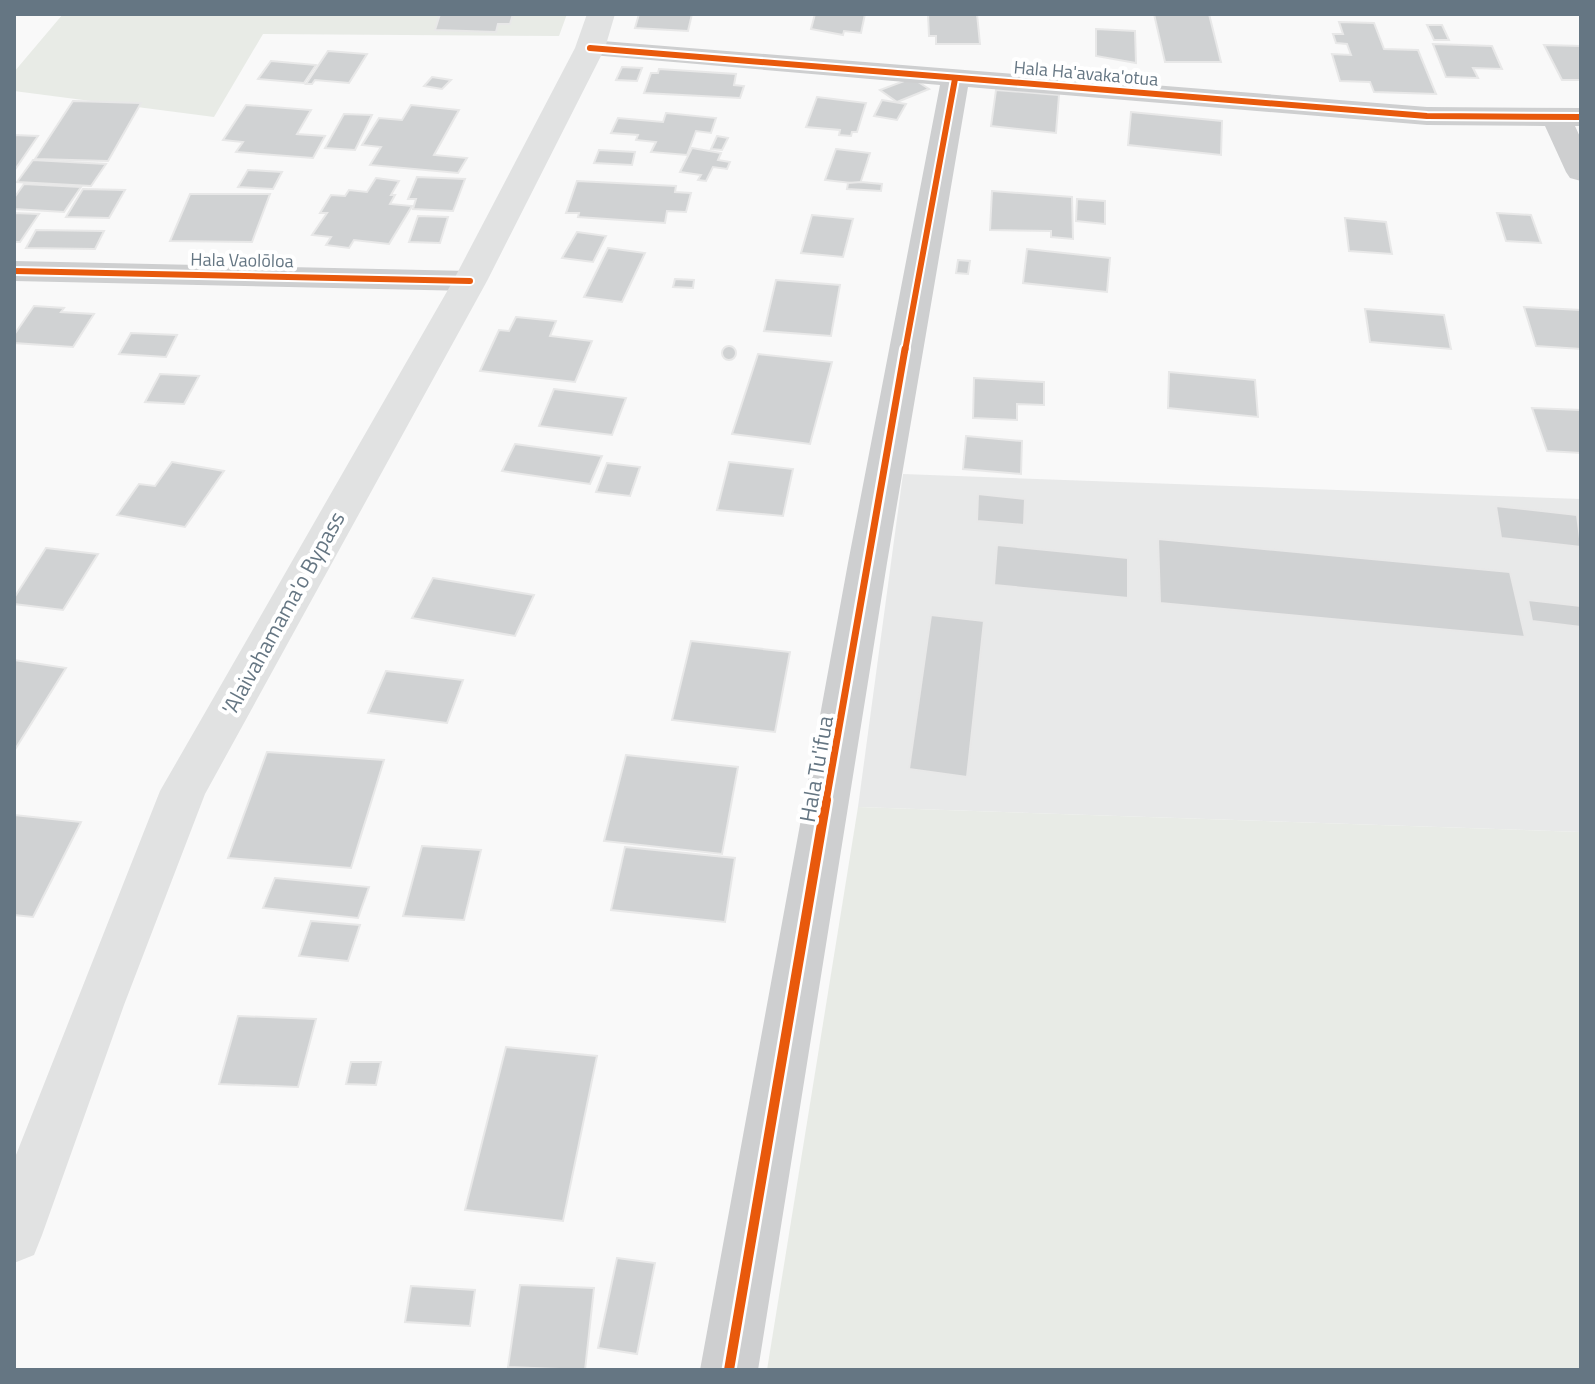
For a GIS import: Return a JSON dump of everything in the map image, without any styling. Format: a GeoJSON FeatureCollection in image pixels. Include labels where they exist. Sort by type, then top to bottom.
{"type":"FeatureCollection","features":[{"type":"Feature","properties":{"kind":"main road","name":"'Alaivahamama'o Bypass"},"geometry":{"type":"LineString","coordinates":[[14,1235],[98,1005],[183,791],[470,281],[595,31]]}},
{"type":"Feature","properties":{"kind":"street","name":"Hala Ha'avaka'otua"},"geometry":{"type":"LineString","coordinates":[[595,31],[955,79],[1427,116],[1568,117]]}},
{"type":"Feature","properties":{"kind":"street","name":"Hala Tu'ifua"},"geometry":{"type":"LineString","coordinates":[[729,1370],[831,787],[897,383],[955,79]]}},
{"type":"Feature","properties":{"kind":"street"},"geometry":{"type":"LineString","coordinates":[[1568,117],[1581,172]]}},
{"type":"Feature","properties":{"kind":"street","name":"Hala Vaolōloa"},"geometry":{"type":"LineString","coordinates":[[14,271],[470,281]]}},
{"type":"Feature","properties":{"kind":"shaded area"},"geometry":{"type":"Polygon","coordinates":[[[63,14],[567,14],[559,36],[263,34],[214,117],[14,91],[14,72],[63,14]]]}},
{"type":"Feature","properties":{"kind":"shaded area"},"geometry":{"type":"Polygon","coordinates":[[[903,474],[1581,499],[1581,832],[858,807],[903,474]]]}},
{"type":"Feature","properties":{"kind":"shaded area"},"geometry":{"type":"Polygon","coordinates":[[[858,807],[1581,832],[1581,1370],[767,1370],[858,807]]]}},
{"type":"Feature","properties":{"kind":"building"},"geometry":{"type":"Polygon","coordinates":[[[440,14],[513,14],[510,24],[498,24],[496,32],[435,30],[440,14]]]}},
{"type":"Feature","properties":{"kind":"building"},"geometry":{"type":"Polygon","coordinates":[[[639,14],[692,14],[688,31],[635,28],[639,14]]]}},
{"type":"Feature","properties":{"kind":"building"},"geometry":{"type":"Polygon","coordinates":[[[815,14],[865,14],[861,33],[844,31],[843,35],[811,29],[815,14]]]}},
{"type":"Feature","properties":{"kind":"building"},"geometry":{"type":"Polygon","coordinates":[[[928,14],[977,14],[980,44],[936,44],[936,36],[929,36],[928,14]]]}},
{"type":"Feature","properties":{"kind":"building"},"geometry":{"type":"Polygon","coordinates":[[[1154,14],[1209,14],[1221,62],[1165,62],[1154,14]]]}},
{"type":"Feature","properties":{"kind":"building"},"geometry":{"type":"Polygon","coordinates":[[[1339,22],[1374,23],[1384,49],[1418,50],[1436,94],[1374,92],[1370,82],[1340,81],[1332,54],[1351,55],[1347,44],[1336,43],[1333,34],[1343,34],[1339,22]]]}},
{"type":"Feature","properties":{"kind":"building"},"geometry":{"type":"Polygon","coordinates":[[[1427,25],[1442,25],[1449,40],[1434,40],[1427,25]]]}},
{"type":"Feature","properties":{"kind":"building"},"geometry":{"type":"Polygon","coordinates":[[[1096,29],[1135,31],[1136,63],[1096,56],[1096,29]]]}},
{"type":"Feature","properties":{"kind":"building"},"geometry":{"type":"Polygon","coordinates":[[[1433,44],[1492,46],[1502,69],[1473,68],[1478,78],[1446,77],[1433,44]]]}},
{"type":"Feature","properties":{"kind":"building"},"geometry":{"type":"Polygon","coordinates":[[[1544,45],[1581,46],[1581,80],[1562,80],[1544,45]]]}},
{"type":"Feature","properties":{"kind":"building"},"geometry":{"type":"Polygon","coordinates":[[[328,51],[367,54],[349,83],[315,80],[312,84],[306,84],[328,51]]]}},
{"type":"Feature","properties":{"kind":"building"},"geometry":{"type":"Polygon","coordinates":[[[271,61],[316,65],[304,83],[258,79],[271,61]]]}},
{"type":"Feature","properties":{"kind":"building"},"geometry":{"type":"Polygon","coordinates":[[[622,67],[642,68],[637,81],[616,80],[622,67]]]}},
{"type":"Feature","properties":{"kind":"building"},"geometry":{"type":"Polygon","coordinates":[[[659,69],[736,74],[734,85],[744,86],[740,98],[644,93],[651,73],[658,73],[659,69]]]}},
{"type":"Feature","properties":{"kind":"building"},"geometry":{"type":"Polygon","coordinates":[[[432,77],[451,80],[442,89],[424,86],[432,77]]]}},
{"type":"Feature","properties":{"kind":"building"},"geometry":{"type":"Polygon","coordinates":[[[912,78],[929,89],[897,102],[880,90],[912,78]]]}},
{"type":"Feature","properties":{"kind":"building"},"geometry":{"type":"Polygon","coordinates":[[[996,90],[1059,95],[1056,133],[991,126],[996,90]]]}},
{"type":"Feature","properties":{"kind":"building"},"geometry":{"type":"Polygon","coordinates":[[[817,97],[866,103],[857,132],[852,132],[851,136],[839,135],[840,130],[806,127],[817,97]]]}},
{"type":"Feature","properties":{"kind":"building"},"geometry":{"type":"Polygon","coordinates":[[[882,100],[906,104],[897,120],[874,116],[882,100]]]}},
{"type":"Feature","properties":{"kind":"building"},"geometry":{"type":"Polygon","coordinates":[[[73,101],[141,103],[108,161],[35,159],[73,101]]]}},
{"type":"Feature","properties":{"kind":"building"},"geometry":{"type":"Polygon","coordinates":[[[246,105],[311,110],[297,134],[325,136],[313,158],[236,152],[243,142],[223,140],[246,105]]]}},
{"type":"Feature","properties":{"kind":"building"},"geometry":{"type":"Polygon","coordinates":[[[411,105],[459,110],[434,155],[467,158],[458,173],[370,165],[381,147],[362,145],[379,118],[402,120],[411,105]]]}},
{"type":"Feature","properties":{"kind":"building"},"geometry":{"type":"Polygon","coordinates":[[[1131,112],[1222,121],[1221,155],[1128,145],[1131,112]]]}},
{"type":"Feature","properties":{"kind":"building"},"geometry":{"type":"Polygon","coordinates":[[[666,113],[716,118],[711,133],[696,131],[687,155],[651,152],[656,142],[636,140],[638,135],[611,133],[618,118],[663,122],[666,113]]]}},
{"type":"Feature","properties":{"kind":"building"},"geometry":{"type":"Polygon","coordinates":[[[344,114],[372,115],[355,150],[325,148],[344,114]]]}},
{"type":"Feature","properties":{"kind":"building"},"geometry":{"type":"Polygon","coordinates":[[[14,135],[38,136],[14,171],[14,135]]]}},
{"type":"Feature","properties":{"kind":"building"},"geometry":{"type":"Polygon","coordinates":[[[717,136],[728,138],[722,150],[711,149],[717,136]]]}},
{"type":"Feature","properties":{"kind":"building"},"geometry":{"type":"Polygon","coordinates":[[[692,148],[721,153],[718,160],[730,162],[727,169],[713,167],[706,181],[698,180],[701,175],[680,172],[692,148]]]}},
{"type":"Feature","properties":{"kind":"building"},"geometry":{"type":"Polygon","coordinates":[[[836,149],[870,153],[860,184],[825,180],[836,149]]]}},
{"type":"Feature","properties":{"kind":"building"},"geometry":{"type":"Polygon","coordinates":[[[599,150],[635,152],[632,165],[594,163],[599,150]]]}},
{"type":"Feature","properties":{"kind":"building"},"geometry":{"type":"Polygon","coordinates":[[[33,160],[106,164],[91,186],[17,182],[33,160]]]}},
{"type":"Feature","properties":{"kind":"building"},"geometry":{"type":"Polygon","coordinates":[[[248,170],[282,172],[273,189],[238,187],[248,170]]]}},
{"type":"Feature","properties":{"kind":"building"},"geometry":{"type":"Polygon","coordinates":[[[417,177],[465,179],[453,211],[413,209],[416,199],[408,199],[417,177]]]}},
{"type":"Feature","properties":{"kind":"building"},"geometry":{"type":"Polygon","coordinates":[[[376,178],[399,181],[390,204],[412,206],[389,244],[354,240],[349,248],[326,245],[331,237],[312,235],[327,213],[320,213],[331,195],[345,196],[349,190],[367,192],[376,178]]]}},
{"type":"Feature","properties":{"kind":"building"},"geometry":{"type":"Polygon","coordinates":[[[577,181],[676,186],[675,192],[691,193],[686,212],[667,211],[665,223],[578,217],[579,213],[566,213],[577,181]]]}},
{"type":"Feature","properties":{"kind":"building"},"geometry":{"type":"Polygon","coordinates":[[[848,183],[882,184],[881,191],[847,189],[848,183]]]}},
{"type":"Feature","properties":{"kind":"building"},"geometry":{"type":"Polygon","coordinates":[[[24,184],[81,187],[64,212],[14,209],[14,198],[24,184]]]}},
{"type":"Feature","properties":{"kind":"building"},"geometry":{"type":"Polygon","coordinates":[[[83,189],[125,190],[109,218],[66,217],[83,189]]]}},
{"type":"Feature","properties":{"kind":"building"},"geometry":{"type":"Polygon","coordinates":[[[992,191],[1072,197],[1073,239],[1051,237],[1051,231],[990,230],[992,191]]]}},
{"type":"Feature","properties":{"kind":"building"},"geometry":{"type":"Polygon","coordinates":[[[190,194],[270,194],[252,242],[170,241],[190,194]]]}},
{"type":"Feature","properties":{"kind":"building"},"geometry":{"type":"Polygon","coordinates":[[[1077,199],[1105,201],[1105,224],[1076,221],[1077,199]]]}},
{"type":"Feature","properties":{"kind":"building"},"geometry":{"type":"Polygon","coordinates":[[[14,213],[39,214],[20,242],[14,242],[14,213]]]}},
{"type":"Feature","properties":{"kind":"building"},"geometry":{"type":"Polygon","coordinates":[[[1497,213],[1531,215],[1541,243],[1506,241],[1497,213]]]}},
{"type":"Feature","properties":{"kind":"building"},"geometry":{"type":"Polygon","coordinates":[[[812,215],[853,219],[843,257],[801,253],[812,215]]]}},
{"type":"Feature","properties":{"kind":"building"},"geometry":{"type":"Polygon","coordinates":[[[418,216],[448,217],[440,243],[409,242],[418,216]]]}},
{"type":"Feature","properties":{"kind":"building"},"geometry":{"type":"Polygon","coordinates":[[[1345,218],[1386,222],[1392,254],[1349,251],[1345,218]]]}},
{"type":"Feature","properties":{"kind":"building"},"geometry":{"type":"Polygon","coordinates":[[[36,230],[104,231],[95,249],[26,248],[36,230]]]}},
{"type":"Feature","properties":{"kind":"building"},"geometry":{"type":"Polygon","coordinates":[[[577,232],[606,236],[593,262],[562,258],[577,232]]]}},
{"type":"Feature","properties":{"kind":"building"},"geometry":{"type":"Polygon","coordinates":[[[608,248],[645,253],[622,302],[584,297],[608,248]]]}},
{"type":"Feature","properties":{"kind":"building"},"geometry":{"type":"Polygon","coordinates":[[[1027,249],[1110,258],[1107,292],[1023,283],[1027,249]]]}},
{"type":"Feature","properties":{"kind":"building"},"geometry":{"type":"Polygon","coordinates":[[[958,260],[970,261],[968,274],[956,273],[958,260]]]}},
{"type":"Feature","properties":{"kind":"building"},"geometry":{"type":"Polygon","coordinates":[[[675,279],[694,280],[693,288],[673,287],[675,279]]]}},
{"type":"Feature","properties":{"kind":"building"},"geometry":{"type":"Polygon","coordinates":[[[776,280],[840,285],[831,336],[764,331],[776,280]]]}},
{"type":"Feature","properties":{"kind":"building"},"geometry":{"type":"Polygon","coordinates":[[[34,306],[94,314],[73,347],[14,343],[14,335],[34,306]]]}},
{"type":"Feature","properties":{"kind":"building"},"geometry":{"type":"Polygon","coordinates":[[[1524,307],[1581,310],[1581,349],[1536,346],[1524,307]]]}},
{"type":"Feature","properties":{"kind":"building"},"geometry":{"type":"Polygon","coordinates":[[[1365,309],[1444,315],[1451,349],[1370,342],[1365,309]]]}},
{"type":"Feature","properties":{"kind":"building"},"geometry":{"type":"Polygon","coordinates":[[[516,317],[556,321],[550,336],[592,341],[575,382],[480,371],[499,330],[509,331],[516,317]]]}},
{"type":"Feature","properties":{"kind":"building"},"geometry":{"type":"Polygon","coordinates":[[[131,333],[177,335],[166,357],[119,354],[131,333]]]}},
{"type":"Feature","properties":{"kind":"building"},"geometry":{"type":"Polygon","coordinates":[[[729,346],[736,353],[729,360],[722,353],[729,346]]]}},
{"type":"Feature","properties":{"kind":"building"},"geometry":{"type":"Polygon","coordinates":[[[758,354],[832,362],[810,444],[732,434],[758,354]]]}},
{"type":"Feature","properties":{"kind":"building"},"geometry":{"type":"Polygon","coordinates":[[[1169,372],[1255,380],[1258,417],[1168,408],[1169,372]]]}},
{"type":"Feature","properties":{"kind":"building"},"geometry":{"type":"Polygon","coordinates":[[[160,374],[199,376],[184,404],[145,402],[160,374]]]}},
{"type":"Feature","properties":{"kind":"building"},"geometry":{"type":"Polygon","coordinates":[[[974,378],[1044,382],[1044,405],[1017,404],[1017,420],[973,418],[974,378]]]}},
{"type":"Feature","properties":{"kind":"building"},"geometry":{"type":"Polygon","coordinates":[[[554,389],[626,398],[612,435],[539,426],[554,389]]]}},
{"type":"Feature","properties":{"kind":"building"},"geometry":{"type":"Polygon","coordinates":[[[1532,408],[1581,410],[1581,453],[1547,451],[1532,408]]]}},
{"type":"Feature","properties":{"kind":"building"},"geometry":{"type":"Polygon","coordinates":[[[966,436],[1022,441],[1021,474],[963,469],[966,436]]]}},
{"type":"Feature","properties":{"kind":"building"},"geometry":{"type":"Polygon","coordinates":[[[515,444],[602,456],[590,484],[502,471],[515,444]]]}},
{"type":"Feature","properties":{"kind":"building"},"geometry":{"type":"Polygon","coordinates":[[[172,462],[224,471],[185,527],[117,515],[139,484],[155,486],[172,462]]]}},
{"type":"Feature","properties":{"kind":"building"},"geometry":{"type":"Polygon","coordinates":[[[729,462],[793,469],[783,516],[717,510],[729,462]]]}},
{"type":"Feature","properties":{"kind":"building"},"geometry":{"type":"Polygon","coordinates":[[[607,463],[640,467],[630,496],[596,492],[607,463]]]}},
{"type":"Feature","properties":{"kind":"building"},"geometry":{"type":"Polygon","coordinates":[[[978,494],[1025,499],[1024,525],[977,521],[978,494]]]}},
{"type":"Feature","properties":{"kind":"building"},"geometry":{"type":"Polygon","coordinates":[[[1496,506],[1577,515],[1581,547],[1501,538],[1496,506]]]}},
{"type":"Feature","properties":{"kind":"building"},"geometry":{"type":"Polygon","coordinates":[[[1158,539],[1510,572],[1525,637],[1160,603],[1158,539]]]}},
{"type":"Feature","properties":{"kind":"building"},"geometry":{"type":"Polygon","coordinates":[[[997,545],[1128,558],[1128,598],[994,585],[997,545]]]}},
{"type":"Feature","properties":{"kind":"building"},"geometry":{"type":"Polygon","coordinates":[[[46,548],[98,554],[63,610],[14,604],[14,598],[46,548]]]}},
{"type":"Feature","properties":{"kind":"building"},"geometry":{"type":"Polygon","coordinates":[[[433,578],[534,595],[515,636],[412,618],[433,578]]]}},
{"type":"Feature","properties":{"kind":"building"},"geometry":{"type":"Polygon","coordinates":[[[1528,600],[1581,606],[1581,627],[1532,621],[1528,600]]]}},
{"type":"Feature","properties":{"kind":"building"},"geometry":{"type":"Polygon","coordinates":[[[931,615],[984,621],[967,777],[909,769],[931,615]]]}},
{"type":"Feature","properties":{"kind":"building"},"geometry":{"type":"Polygon","coordinates":[[[691,641],[790,652],[775,732],[672,720],[691,641]]]}},
{"type":"Feature","properties":{"kind":"building"},"geometry":{"type":"Polygon","coordinates":[[[14,660],[66,668],[14,751],[14,660]]]}},
{"type":"Feature","properties":{"kind":"building"},"geometry":{"type":"Polygon","coordinates":[[[386,671],[463,680],[447,723],[368,713],[386,671]]]}},
{"type":"Feature","properties":{"kind":"building"},"geometry":{"type":"Polygon","coordinates":[[[267,752],[384,760],[351,868],[228,858],[267,752]]]}},
{"type":"Feature","properties":{"kind":"building"},"geometry":{"type":"Polygon","coordinates":[[[626,755],[738,767],[722,854],[604,841],[626,755]]]}},
{"type":"Feature","properties":{"kind":"building"},"geometry":{"type":"Polygon","coordinates":[[[14,815],[81,822],[33,917],[14,915],[14,815]]]}},
{"type":"Feature","properties":{"kind":"building"},"geometry":{"type":"Polygon","coordinates":[[[422,846],[481,850],[464,920],[403,916],[422,846]]]}},
{"type":"Feature","properties":{"kind":"building"},"geometry":{"type":"Polygon","coordinates":[[[625,847],[735,858],[725,922],[611,910],[625,847]]]}},
{"type":"Feature","properties":{"kind":"building"},"geometry":{"type":"Polygon","coordinates":[[[275,878],[369,887],[358,918],[263,908],[275,878]]]}},
{"type":"Feature","properties":{"kind":"building"},"geometry":{"type":"Polygon","coordinates":[[[311,921],[360,925],[348,961],[299,956],[311,921]]]}},
{"type":"Feature","properties":{"kind":"building"},"geometry":{"type":"Polygon","coordinates":[[[238,1016],[316,1019],[298,1087],[219,1084],[238,1016]]]}},
{"type":"Feature","properties":{"kind":"building"},"geometry":{"type":"Polygon","coordinates":[[[506,1047],[597,1056],[563,1221],[465,1210],[506,1047]]]}},
{"type":"Feature","properties":{"kind":"building"},"geometry":{"type":"Polygon","coordinates":[[[351,1062],[381,1062],[376,1085],[346,1084],[351,1062]]]}},
{"type":"Feature","properties":{"kind":"building"},"geometry":{"type":"Polygon","coordinates":[[[617,1258],[655,1263],[637,1354],[598,1348],[617,1258]]]}},
{"type":"Feature","properties":{"kind":"building"},"geometry":{"type":"Polygon","coordinates":[[[520,1285],[594,1288],[585,1370],[508,1367],[520,1285]]]}},
{"type":"Feature","properties":{"kind":"building"},"geometry":{"type":"Polygon","coordinates":[[[411,1286],[475,1290],[470,1326],[405,1322],[411,1286]]]}},
{"type":"Feature","properties":{"kind":"cycle path"},"geometry":{"type":"LineString","coordinates":[[590,48],[1427,116],[1581,117]]}},
{"type":"Feature","properties":{"kind":"cycle path"},"geometry":{"type":"LineString","coordinates":[[729,1370],[867,563],[955,79]]}},
{"type":"Feature","properties":{"kind":"cycle path"},"geometry":{"type":"LineString","coordinates":[[14,271],[470,281]]}}]}
